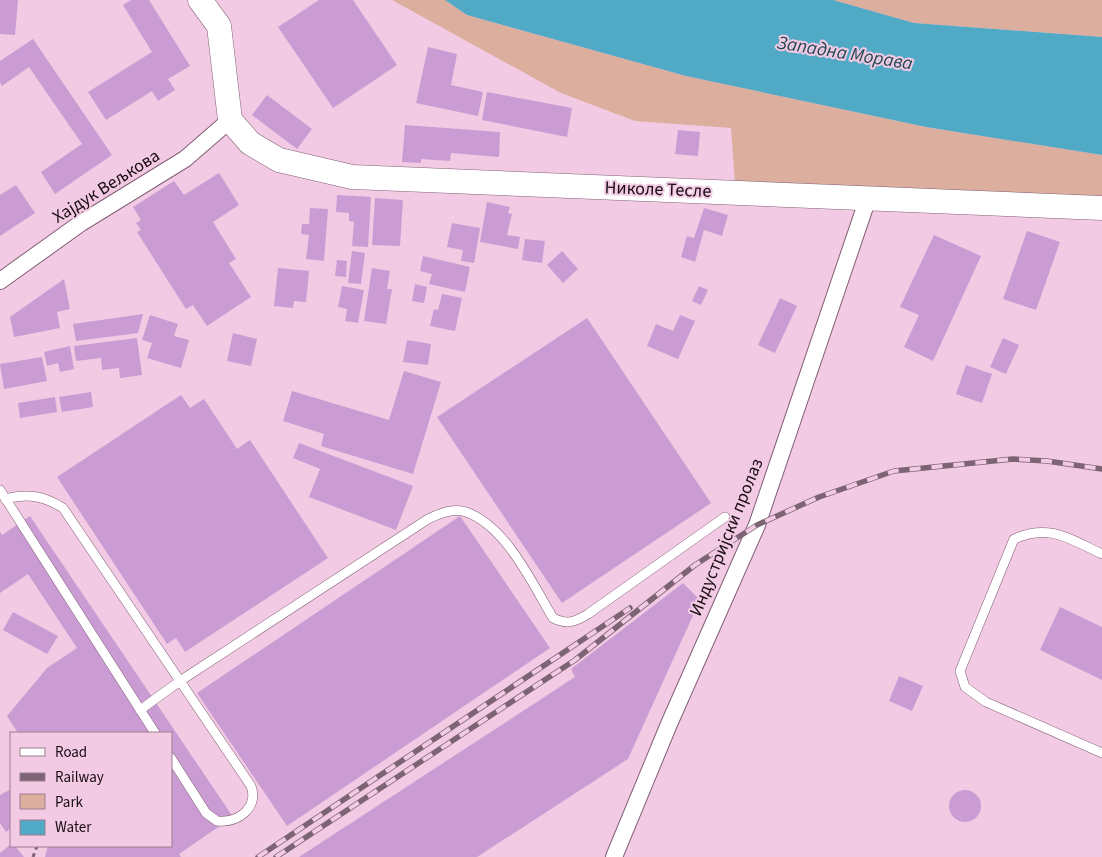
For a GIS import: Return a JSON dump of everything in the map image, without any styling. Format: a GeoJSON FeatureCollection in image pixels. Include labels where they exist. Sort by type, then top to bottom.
{"type":"FeatureCollection","features":[{"type":"Feature","properties":{"kind":"street"},"geometry":{"type":"LineString","coordinates":[[200,0],[219,26],[230,120]]}},
{"type":"Feature","properties":{"kind":"street","name":"Николе Тесле"},"geometry":{"type":"LineString","coordinates":[[230,120],[250,143],[279,160],[352,177],[1102,208]]}},
{"type":"Feature","properties":{"kind":"street","name":"Хајдук Вељкова"},"geometry":{"type":"LineString","coordinates":[[0,281],[81,223],[185,159],[230,120]]}},
{"type":"Feature","properties":{"kind":"street","name":"Индустријски пролаз"},"geometry":{"type":"LineString","coordinates":[[614,857],[669,724],[757,525],[868,198]]}},
{"type":"Feature","properties":{"kind":"lane"},"geometry":{"type":"LineString","coordinates":[[0,490],[154,732]]}},
{"type":"Feature","properties":{"kind":"lane"},"geometry":{"type":"LineString","coordinates":[[5,499],[32,495],[48,498],[64,508],[250,786],[253,796],[250,806],[234,819],[217,821],[206,813],[172,760]]}},
{"type":"Feature","properties":{"kind":"lane"},"geometry":{"type":"LineString","coordinates":[[140,710],[180,681],[428,519],[441,513],[464,511],[484,523],[508,545],[553,618],[563,622],[570,622],[588,614],[725,517]]}},
{"type":"Feature","properties":{"kind":"lane"},"geometry":{"type":"LineString","coordinates":[[1102,554],[1053,532],[1030,532],[1014,538],[960,671],[965,687],[986,702],[1102,753]]}},
{"type":"Feature","properties":{"kind":"green space"},"geometry":{"type":"Polygon","coordinates":[[[392,0],[445,0],[467,15],[686,76],[926,127],[1102,155],[1102,197],[735,183],[731,128],[635,121],[561,93],[392,0]]]}},
{"type":"Feature","properties":{"kind":"green space"},"geometry":{"type":"Polygon","coordinates":[[[833,0],[1102,0],[1102,37],[914,23],[833,0]]]}},
{"type":"Feature","properties":{"kind":"water","name":"Западна Морава"},"geometry":{"type":"Polygon","coordinates":[[[445,0],[833,0],[914,23],[1102,37],[1102,155],[926,127],[686,76],[467,15],[445,0]]]}},
{"type":"Feature","properties":{"kind":"building"},"geometry":{"type":"Polygon","coordinates":[[[0,0],[18,0],[15,35],[0,34],[0,0]]]}},
{"type":"Feature","properties":{"kind":"building"},"geometry":{"type":"Polygon","coordinates":[[[131,0],[149,0],[190,66],[168,79],[175,90],[158,101],[152,91],[106,120],[88,92],[152,52],[123,5],[131,0]]]}},
{"type":"Feature","properties":{"kind":"building"},"geometry":{"type":"Polygon","coordinates":[[[319,0],[353,0],[397,65],[333,108],[278,27],[319,0]]]}},
{"type":"Feature","properties":{"kind":"building"},"geometry":{"type":"Polygon","coordinates":[[[33,39],[112,155],[55,194],[41,172],[82,144],[29,67],[2,86],[0,82],[0,61],[33,39]]]}},
{"type":"Feature","properties":{"kind":"building"},"geometry":{"type":"Polygon","coordinates":[[[428,47],[457,54],[451,85],[483,92],[478,116],[416,103],[428,47]]]}},
{"type":"Feature","properties":{"kind":"building"},"geometry":{"type":"Polygon","coordinates":[[[487,92],[572,108],[567,137],[482,120],[487,92]]]}},
{"type":"Feature","properties":{"kind":"building"},"geometry":{"type":"Polygon","coordinates":[[[267,95],[312,129],[297,149],[252,115],[267,95]]]}},
{"type":"Feature","properties":{"kind":"building"},"geometry":{"type":"Polygon","coordinates":[[[405,125],[500,132],[499,157],[451,153],[450,161],[421,159],[421,163],[402,162],[405,125]]]}},
{"type":"Feature","properties":{"kind":"building"},"geometry":{"type":"Polygon","coordinates":[[[678,130],[700,132],[698,156],[675,154],[678,130]]]}},
{"type":"Feature","properties":{"kind":"building"},"geometry":{"type":"Polygon","coordinates":[[[219,173],[239,205],[213,222],[236,259],[229,263],[251,297],[207,326],[193,305],[186,309],[137,232],[141,230],[136,223],[141,220],[133,207],[174,181],[184,195],[219,173]]]}},
{"type":"Feature","properties":{"kind":"building"},"geometry":{"type":"Polygon","coordinates":[[[16,185],[35,213],[0,236],[0,195],[16,185]]]}},
{"type":"Feature","properties":{"kind":"building"},"geometry":{"type":"Polygon","coordinates":[[[337,195],[371,197],[368,247],[352,246],[354,222],[349,221],[349,213],[336,212],[337,195]]]}},
{"type":"Feature","properties":{"kind":"building"},"geometry":{"type":"Polygon","coordinates":[[[375,198],[403,200],[400,246],[372,245],[375,198]]]}},
{"type":"Feature","properties":{"kind":"building"},"geometry":{"type":"Polygon","coordinates":[[[487,202],[510,207],[508,213],[512,214],[507,235],[520,237],[518,249],[480,242],[487,202]]]}},
{"type":"Feature","properties":{"kind":"building"},"geometry":{"type":"Polygon","coordinates":[[[310,208],[328,209],[324,261],[306,259],[309,235],[301,234],[302,224],[309,224],[310,208]]]}},
{"type":"Feature","properties":{"kind":"building"},"geometry":{"type":"Polygon","coordinates":[[[704,208],[728,215],[722,236],[704,230],[695,262],[681,257],[687,236],[694,238],[704,208]]]}},
{"type":"Feature","properties":{"kind":"building"},"geometry":{"type":"Polygon","coordinates":[[[452,223],[480,228],[474,263],[461,261],[463,250],[447,247],[452,223]]]}},
{"type":"Feature","properties":{"kind":"building"},"geometry":{"type":"Polygon","coordinates":[[[1027,231],[1060,242],[1036,310],[1003,299],[1027,231]]]}},
{"type":"Feature","properties":{"kind":"building"},"geometry":{"type":"Polygon","coordinates":[[[934,235],[981,256],[933,361],[904,347],[919,315],[900,307],[934,235]]]}},
{"type":"Feature","properties":{"kind":"building"},"geometry":{"type":"Polygon","coordinates":[[[525,239],[545,241],[542,263],[522,260],[525,239]]]}},
{"type":"Feature","properties":{"kind":"building"},"geometry":{"type":"Polygon","coordinates":[[[352,251],[365,253],[361,284],[348,283],[352,251]]]}},
{"type":"Feature","properties":{"kind":"building"},"geometry":{"type":"Polygon","coordinates":[[[562,251],[578,269],[563,283],[547,265],[562,251]]]}},
{"type":"Feature","properties":{"kind":"building"},"geometry":{"type":"Polygon","coordinates":[[[423,256],[470,267],[465,292],[429,284],[432,274],[420,271],[423,256]]]}},
{"type":"Feature","properties":{"kind":"building"},"geometry":{"type":"Polygon","coordinates":[[[337,260],[347,261],[346,277],[335,276],[337,260]]]}},
{"type":"Feature","properties":{"kind":"building"},"geometry":{"type":"Polygon","coordinates":[[[278,268],[309,271],[306,302],[294,301],[293,308],[274,306],[278,268]]]}},
{"type":"Feature","properties":{"kind":"building"},"geometry":{"type":"Polygon","coordinates":[[[372,268],[390,271],[387,289],[392,289],[386,324],[364,321],[372,268]]]}},
{"type":"Feature","properties":{"kind":"building"},"geometry":{"type":"Polygon","coordinates":[[[64,279],[70,309],[57,312],[60,328],[14,337],[10,317],[64,279]]]}},
{"type":"Feature","properties":{"kind":"building"},"geometry":{"type":"Polygon","coordinates":[[[415,284],[427,287],[424,303],[412,301],[415,284]]]}},
{"type":"Feature","properties":{"kind":"building"},"geometry":{"type":"Polygon","coordinates":[[[342,286],[364,290],[358,323],[345,321],[347,309],[338,307],[342,286]]]}},
{"type":"Feature","properties":{"kind":"building"},"geometry":{"type":"Polygon","coordinates":[[[699,286],[708,290],[701,305],[692,301],[699,286]]]}},
{"type":"Feature","properties":{"kind":"building"},"geometry":{"type":"Polygon","coordinates":[[[442,294],[462,298],[455,331],[430,326],[434,309],[438,310],[442,294]]]}},
{"type":"Feature","properties":{"kind":"building"},"geometry":{"type":"Polygon","coordinates":[[[780,298],[797,306],[775,353],[758,345],[780,298]]]}},
{"type":"Feature","properties":{"kind":"building"},"geometry":{"type":"Polygon","coordinates":[[[143,314],[138,333],[76,341],[73,324],[143,314]]]}},
{"type":"Feature","properties":{"kind":"building"},"geometry":{"type":"Polygon","coordinates":[[[150,315],[178,324],[174,336],[189,340],[181,368],[147,358],[152,343],[142,340],[150,315]]]}},
{"type":"Feature","properties":{"kind":"building"},"geometry":{"type":"Polygon","coordinates":[[[680,315],[695,321],[678,359],[647,346],[656,324],[673,331],[680,315]]]}},
{"type":"Feature","properties":{"kind":"building"},"geometry":{"type":"Polygon","coordinates":[[[587,318],[711,503],[562,603],[437,417],[587,318]]]}},
{"type":"Feature","properties":{"kind":"building"},"geometry":{"type":"Polygon","coordinates":[[[233,333],[257,339],[251,366],[227,361],[233,333]]]}},
{"type":"Feature","properties":{"kind":"building"},"geometry":{"type":"Polygon","coordinates":[[[137,338],[142,375],[120,378],[119,368],[102,370],[101,358],[76,361],[74,346],[137,338]]]}},
{"type":"Feature","properties":{"kind":"building"},"geometry":{"type":"Polygon","coordinates":[[[1003,338],[1019,345],[1006,374],[990,367],[1003,338]]]}},
{"type":"Feature","properties":{"kind":"building"},"geometry":{"type":"Polygon","coordinates":[[[407,340],[431,344],[428,365],[403,362],[407,340]]]}},
{"type":"Feature","properties":{"kind":"building"},"geometry":{"type":"Polygon","coordinates":[[[70,346],[74,369],[60,372],[58,363],[47,366],[44,352],[70,346]]]}},
{"type":"Feature","properties":{"kind":"building"},"geometry":{"type":"Polygon","coordinates":[[[42,357],[47,381],[4,389],[0,364],[42,357]]]}},
{"type":"Feature","properties":{"kind":"building"},"geometry":{"type":"Polygon","coordinates":[[[966,365],[992,374],[982,403],[956,394],[966,365]]]}},
{"type":"Feature","properties":{"kind":"building"},"geometry":{"type":"Polygon","coordinates":[[[404,371],[441,382],[413,474],[321,446],[324,434],[283,421],[292,391],[389,420],[404,371]]]}},
{"type":"Feature","properties":{"kind":"building"},"geometry":{"type":"Polygon","coordinates":[[[91,392],[93,407],[62,412],[59,397],[91,392]]]}},
{"type":"Feature","properties":{"kind":"building"},"geometry":{"type":"Polygon","coordinates":[[[181,395],[190,408],[204,399],[237,449],[250,440],[328,558],[185,652],[176,638],[167,644],[57,477],[181,395]]]}},
{"type":"Feature","properties":{"kind":"building"},"geometry":{"type":"Polygon","coordinates":[[[55,397],[57,412],[20,418],[18,403],[55,397]]]}},
{"type":"Feature","properties":{"kind":"building"},"geometry":{"type":"Polygon","coordinates":[[[299,443],[413,486],[396,530],[309,497],[320,469],[293,458],[299,443]]]}},
{"type":"Feature","properties":{"kind":"building"},"geometry":{"type":"Polygon","coordinates":[[[30,516],[233,817],[179,854],[181,857],[45,857],[48,847],[172,847],[172,732],[17,732],[7,716],[47,668],[77,648],[28,574],[0,593],[0,532],[2,535],[30,516]]]}},
{"type":"Feature","properties":{"kind":"building"},"geometry":{"type":"Polygon","coordinates":[[[460,516],[550,648],[287,826],[197,693],[460,516]]]}},
{"type":"Feature","properties":{"kind":"building"},"geometry":{"type":"Polygon","coordinates":[[[683,583],[700,600],[628,759],[477,857],[299,857],[575,677],[571,669],[683,583]]]}},
{"type":"Feature","properties":{"kind":"building"},"geometry":{"type":"Polygon","coordinates":[[[1060,607],[1102,627],[1102,680],[1040,650],[1060,607]]]}},
{"type":"Feature","properties":{"kind":"building"},"geometry":{"type":"Polygon","coordinates":[[[13,612],[58,636],[47,654],[3,630],[13,612]]]}},
{"type":"Feature","properties":{"kind":"building"},"geometry":{"type":"Polygon","coordinates":[[[899,676],[923,686],[912,711],[889,701],[899,676]]]}},
{"type":"Feature","properties":{"kind":"building"},"geometry":{"type":"Polygon","coordinates":[[[10,790],[10,829],[6,832],[0,823],[0,795],[10,790]]]}},
{"type":"Feature","properties":{"kind":"building"},"geometry":{"type":"Polygon","coordinates":[[[965,790],[977,794],[981,806],[977,818],[965,822],[953,818],[949,806],[953,794],[965,790]]]}},
{"type":"Feature","properties":{"kind":"building"},"geometry":{"type":"Polygon","coordinates":[[[10,845],[10,847],[16,847],[24,857],[0,857],[0,853],[10,845]]]}},
{"type":"Feature","properties":{"kind":"railway"},"geometry":{"type":"LineString","coordinates":[[276,857],[575,660],[695,565],[757,525],[819,497],[894,471],[1013,459],[1047,461],[1102,469]]}},
{"type":"Feature","properties":{"kind":"railway"},"geometry":{"type":"LineString","coordinates":[[258,857],[630,608]]}}]}
